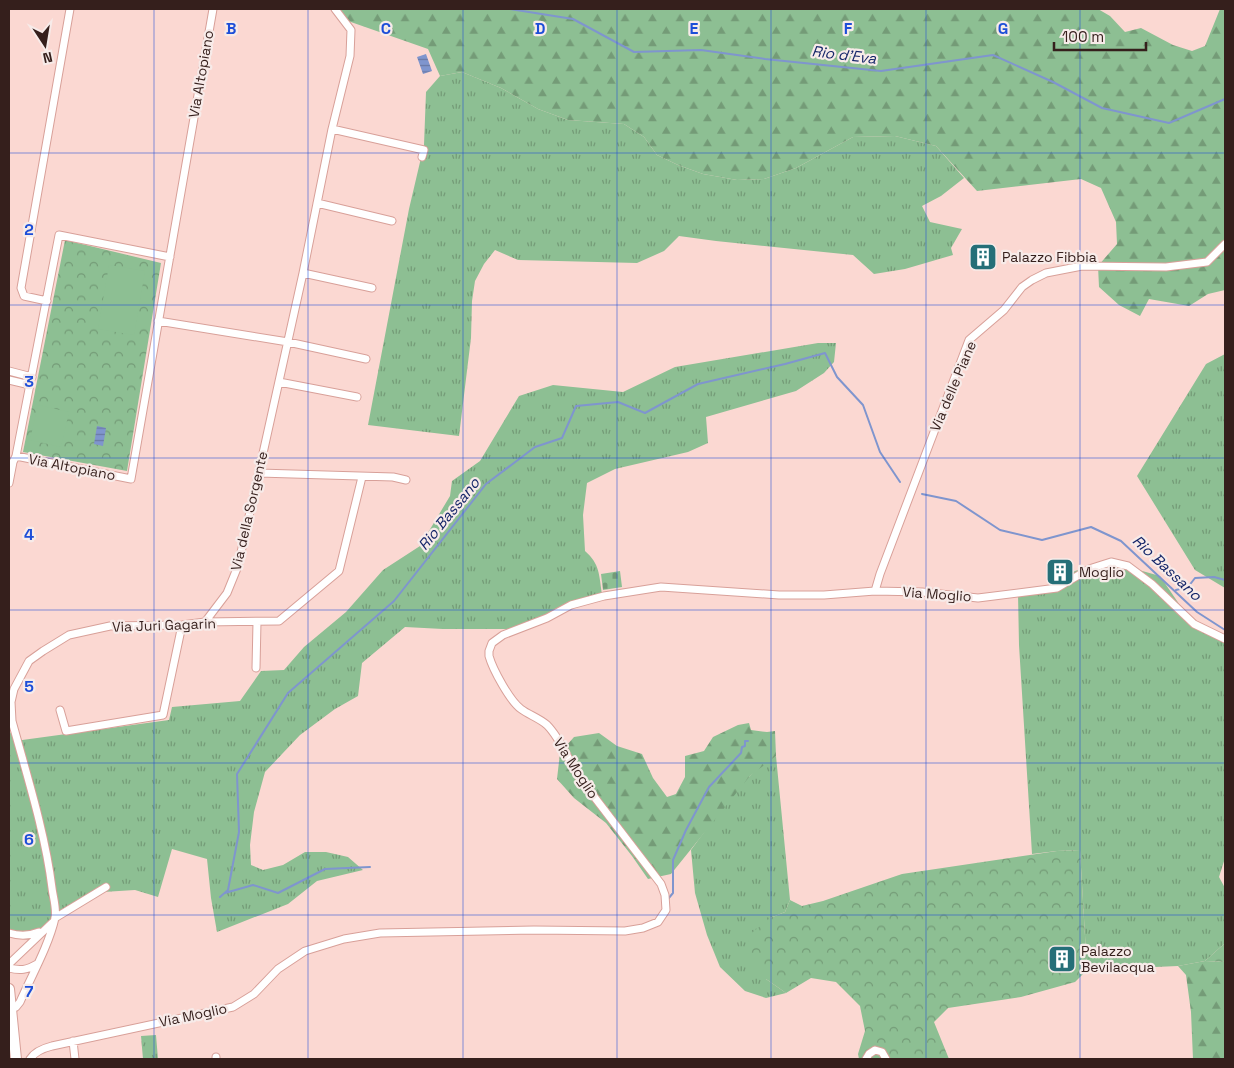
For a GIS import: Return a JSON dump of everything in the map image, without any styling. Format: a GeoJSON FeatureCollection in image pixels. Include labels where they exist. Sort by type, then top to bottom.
{"type":"FeatureCollection","features":[{"type":"Feature","properties":{"kind":"main road"},"geometry":{"type":"LineString","coordinates":[[9,988],[16,1059]]}},
{"type":"Feature","properties":{"kind":"street"},"geometry":{"type":"LineString","coordinates":[[47,301],[24,296],[21,288],[70,9]]}},
{"type":"Feature","properties":{"kind":"street","name":"Via Altopiano"},"geometry":{"type":"LineString","coordinates":[[170,257],[60,235],[16,456],[131,479],[170,257],[212,9]]}},
{"type":"Feature","properties":{"kind":"street"},"geometry":{"type":"LineString","coordinates":[[336,9],[351,30],[350,56],[332,129],[279,382],[357,397]]}},
{"type":"Feature","properties":{"kind":"street"},"geometry":{"type":"LineString","coordinates":[[332,129],[424,150],[422,158]]}},
{"type":"Feature","properties":{"kind":"street"},"geometry":{"type":"LineString","coordinates":[[317,203],[392,221]]}},
{"type":"Feature","properties":{"kind":"street","name":"Via delle Piane"},"geometry":{"type":"LineString","coordinates":[[876,591],[880,574],[969,340],[1004,310],[1022,287],[1046,273],[1082,266],[1166,267],[1207,262],[1225,244]]}},
{"type":"Feature","properties":{"kind":"street"},"geometry":{"type":"LineString","coordinates":[[303,273],[372,288]]}},
{"type":"Feature","properties":{"kind":"street"},"geometry":{"type":"LineString","coordinates":[[158,320],[288,342],[366,359]]}},
{"type":"Feature","properties":{"kind":"street"},"geometry":{"type":"LineString","coordinates":[[9,372],[32,376]]}},
{"type":"Feature","properties":{"kind":"street"},"geometry":{"type":"LineString","coordinates":[[9,380],[30,385]]}},
{"type":"Feature","properties":{"kind":"street","name":"Via della Sorgente"},"geometry":{"type":"LineString","coordinates":[[205,622],[227,593],[238,566],[279,382]]}},
{"type":"Feature","properties":{"kind":"street"},"geometry":{"type":"LineString","coordinates":[[9,483],[16,456]]}},
{"type":"Feature","properties":{"kind":"street"},"geometry":{"type":"LineString","coordinates":[[259,473],[362,477],[393,476],[406,480]]}},
{"type":"Feature","properties":{"kind":"street","name":"Via Juri Gagarin"},"geometry":{"type":"LineString","coordinates":[[10,1010],[20,1002],[44,950],[54,920],[52,884],[47,858],[12,721],[11,702],[14,689],[30,661],[69,635],[110,626],[279,621],[339,571],[362,477]]}},
{"type":"Feature","properties":{"kind":"street","name":"Via Moglio"},"geometry":{"type":"LineString","coordinates":[[30,1059],[42,1049],[73,1041],[233,1007],[254,994],[278,969],[306,951],[348,938],[380,933],[503,930],[625,931],[643,928],[658,922],[666,910],[667,903],[661,884],[579,777],[560,741],[546,725],[533,715],[519,708],[491,662],[489,651],[492,644],[503,635],[547,618],[571,605],[604,596],[661,586],[779,595],[824,595],[876,591],[922,592],[978,598],[1057,588],[1089,569],[1110,562],[1128,566],[1152,584],[1194,624],[1225,638]]}},
{"type":"Feature","properties":{"kind":"street"},"geometry":{"type":"LineString","coordinates":[[256,668],[257,622]]}},
{"type":"Feature","properties":{"kind":"street"},"geometry":{"type":"LineString","coordinates":[[60,710],[66,731],[163,715],[182,625]]}},
{"type":"Feature","properties":{"kind":"street"},"geometry":{"type":"LineString","coordinates":[[9,964],[54,920],[106,887]]}},
{"type":"Feature","properties":{"kind":"street"},"geometry":{"type":"LineString","coordinates":[[9,933],[25,936],[44,930]]}},
{"type":"Feature","properties":{"kind":"street"},"geometry":{"type":"LineString","coordinates":[[18,971],[28,969],[37,964]]}},
{"type":"Feature","properties":{"kind":"street"},"geometry":{"type":"LineString","coordinates":[[9,968],[18,971],[29,982]]}},
{"type":"Feature","properties":{"kind":"street"},"geometry":{"type":"LineString","coordinates":[[73,1041],[75,1059]]}},
{"type":"Feature","properties":{"kind":"street"},"geometry":{"type":"LineString","coordinates":[[866,1059],[875,1050],[882,1052],[886,1059]]}},
{"type":"Feature","properties":{"kind":"green space"},"geometry":{"type":"Polygon","coordinates":[[[338,9],[1098,9],[1110,16],[1125,32],[1141,28],[1173,45],[1192,51],[1205,46],[1220,9],[1225,9],[1225,290],[1208,294],[1189,306],[1149,299],[1140,316],[1119,305],[1099,287],[1098,266],[1117,244],[1116,222],[1101,188],[1081,179],[977,191],[936,146],[895,136],[853,137],[796,168],[764,179],[737,180],[703,174],[657,155],[644,137],[624,124],[568,120],[538,109],[501,88],[462,72],[440,76],[428,49],[348,21],[338,9]]]}},
{"type":"Feature","properties":{"kind":"green space"},"geometry":{"type":"Polygon","coordinates":[[[462,72],[501,88],[538,109],[568,120],[624,124],[644,137],[657,155],[703,174],[737,180],[764,179],[796,168],[853,137],[895,136],[936,146],[964,178],[941,196],[922,206],[930,222],[962,229],[951,248],[953,255],[905,269],[874,274],[853,255],[679,236],[664,251],[637,263],[518,260],[495,250],[484,264],[475,281],[472,301],[471,338],[459,436],[368,425],[409,209],[424,145],[426,92],[440,76],[462,72]]]}},
{"type":"Feature","properties":{"kind":"green space"},"geometry":{"type":"Polygon","coordinates":[[[65,240],[161,263],[127,471],[23,452],[65,240]]]}},
{"type":"Feature","properties":{"kind":"green space"},"geometry":{"type":"Polygon","coordinates":[[[109,265],[145,271],[134,335],[98,329],[109,265]]]}},
{"type":"Feature","properties":{"kind":"green space"},"geometry":{"type":"Polygon","coordinates":[[[818,343],[836,343],[834,362],[824,373],[796,391],[706,417],[708,443],[688,452],[615,469],[587,483],[583,515],[585,551],[596,565],[602,594],[508,629],[405,627],[362,663],[358,696],[335,709],[300,735],[265,772],[254,812],[250,845],[251,865],[263,870],[283,865],[305,852],[326,852],[348,857],[363,870],[317,881],[288,904],[217,932],[207,859],[172,849],[158,897],[135,890],[103,892],[46,926],[24,934],[9,931],[9,730],[15,741],[169,720],[172,707],[240,701],[261,671],[284,670],[304,647],[346,612],[383,570],[420,546],[450,496],[452,481],[480,461],[519,396],[553,385],[623,392],[675,367],[818,343]]]}},
{"type":"Feature","properties":{"kind":"green space"},"geometry":{"type":"Polygon","coordinates":[[[1225,354],[1225,588],[1195,570],[1137,476],[1206,364],[1225,354]]]}},
{"type":"Feature","properties":{"kind":"green space"},"geometry":{"type":"Polygon","coordinates":[[[38,405],[69,412],[61,447],[30,440],[38,405]]]}},
{"type":"Feature","properties":{"kind":"green space"},"geometry":{"type":"Polygon","coordinates":[[[1107,561],[1160,576],[1192,623],[1225,641],[1225,858],[1219,877],[1225,888],[1224,944],[1205,961],[1178,966],[1087,970],[1080,850],[1032,854],[1019,645],[1018,594],[1049,589],[1075,571],[1107,561]]]}},
{"type":"Feature","properties":{"kind":"green space"},"geometry":{"type":"Polygon","coordinates":[[[620,571],[622,587],[603,590],[601,574],[620,571]]]}},
{"type":"Feature","properties":{"kind":"green space"},"geometry":{"type":"Polygon","coordinates":[[[749,723],[751,730],[775,731],[776,756],[750,776],[671,874],[648,879],[606,823],[574,798],[557,779],[560,753],[574,737],[599,733],[617,746],[642,754],[653,778],[667,797],[676,794],[685,777],[685,756],[704,751],[713,737],[738,725],[749,723]]]}},
{"type":"Feature","properties":{"kind":"green space"},"geometry":{"type":"Polygon","coordinates":[[[776,756],[790,900],[785,912],[770,918],[766,979],[786,993],[766,998],[745,991],[720,967],[707,935],[695,893],[691,850],[740,786],[776,756]]]}},
{"type":"Feature","properties":{"kind":"green space"},"geometry":{"type":"Polygon","coordinates":[[[1080,850],[1087,970],[1075,982],[1021,997],[948,1008],[934,1022],[949,1059],[859,1059],[858,1054],[865,1031],[860,1006],[836,982],[811,978],[786,993],[766,979],[748,954],[748,936],[770,918],[785,912],[790,900],[802,906],[823,901],[902,874],[1057,851],[1080,850]]]}},
{"type":"Feature","properties":{"kind":"green space"},"geometry":{"type":"Polygon","coordinates":[[[1225,933],[1225,962],[1205,961],[1224,944],[1225,933]]]}},
{"type":"Feature","properties":{"kind":"green space"},"geometry":{"type":"Polygon","coordinates":[[[1205,961],[1225,962],[1225,1059],[1193,1059],[1191,1012],[1186,975],[1178,966],[1205,961]]]}},
{"type":"Feature","properties":{"kind":"green space"},"geometry":{"type":"Polygon","coordinates":[[[156,1035],[158,1059],[143,1059],[141,1036],[156,1035]]]}},
{"type":"Feature","properties":{"kind":"water"},"geometry":{"type":"Polygon","coordinates":[[[426,54],[432,71],[423,74],[417,57],[426,54]]]}},
{"type":"Feature","properties":{"kind":"water"},"geometry":{"type":"Polygon","coordinates":[[[97,426],[106,428],[103,446],[94,444],[97,426]]]}},
{"type":"Feature","properties":{"kind":"waterway","name":"Rio d'Eva"},"geometry":{"type":"LineString","coordinates":[[510,9],[573,19],[634,52],[701,50],[765,59],[881,71],[993,55],[1053,82],[1102,108],[1169,123],[1225,99]]}},
{"type":"Feature","properties":{"kind":"waterway","name":"Rio Bassano"},"geometry":{"type":"LineString","coordinates":[[220,897],[228,890],[239,832],[237,774],[288,693],[394,601],[486,484],[535,447],[562,438],[576,406],[618,402],[645,413],[698,384],[825,353],[837,377],[863,405],[880,452],[900,482]]}},
{"type":"Feature","properties":{"kind":"waterway","name":"Rio Bassano"},"geometry":{"type":"LineString","coordinates":[[922,494],[956,501],[1000,530],[1042,540],[1091,527],[1121,541],[1197,612],[1225,630]]}},
{"type":"Feature","properties":{"kind":"waterway"},"geometry":{"type":"LineString","coordinates":[[1176,590],[1188,587],[1195,578],[1214,577],[1225,580]]}},
{"type":"Feature","properties":{"kind":"waterway"},"geometry":{"type":"LineString","coordinates":[[668,899],[673,893],[673,860],[686,830],[709,787],[741,753],[742,747],[745,746],[745,741],[748,741]]}},
{"type":"Feature","properties":{"kind":"waterway"},"geometry":{"type":"LineString","coordinates":[[225,893],[253,885],[278,893],[325,869],[370,867]]}},
{"type":"Feature","properties":{"kind":"place","name":"Palazzo Fibbia"},"geometry":{"type":"Point","coordinates":[983,257]}},
{"type":"Feature","properties":{"kind":"place","name":"Moglio"},"geometry":{"type":"Point","coordinates":[1060,572]}},
{"type":"Feature","properties":{"kind":"place","name":"Palazzo Bevilacqua"},"geometry":{"type":"Point","coordinates":[1062,959]}}]}
